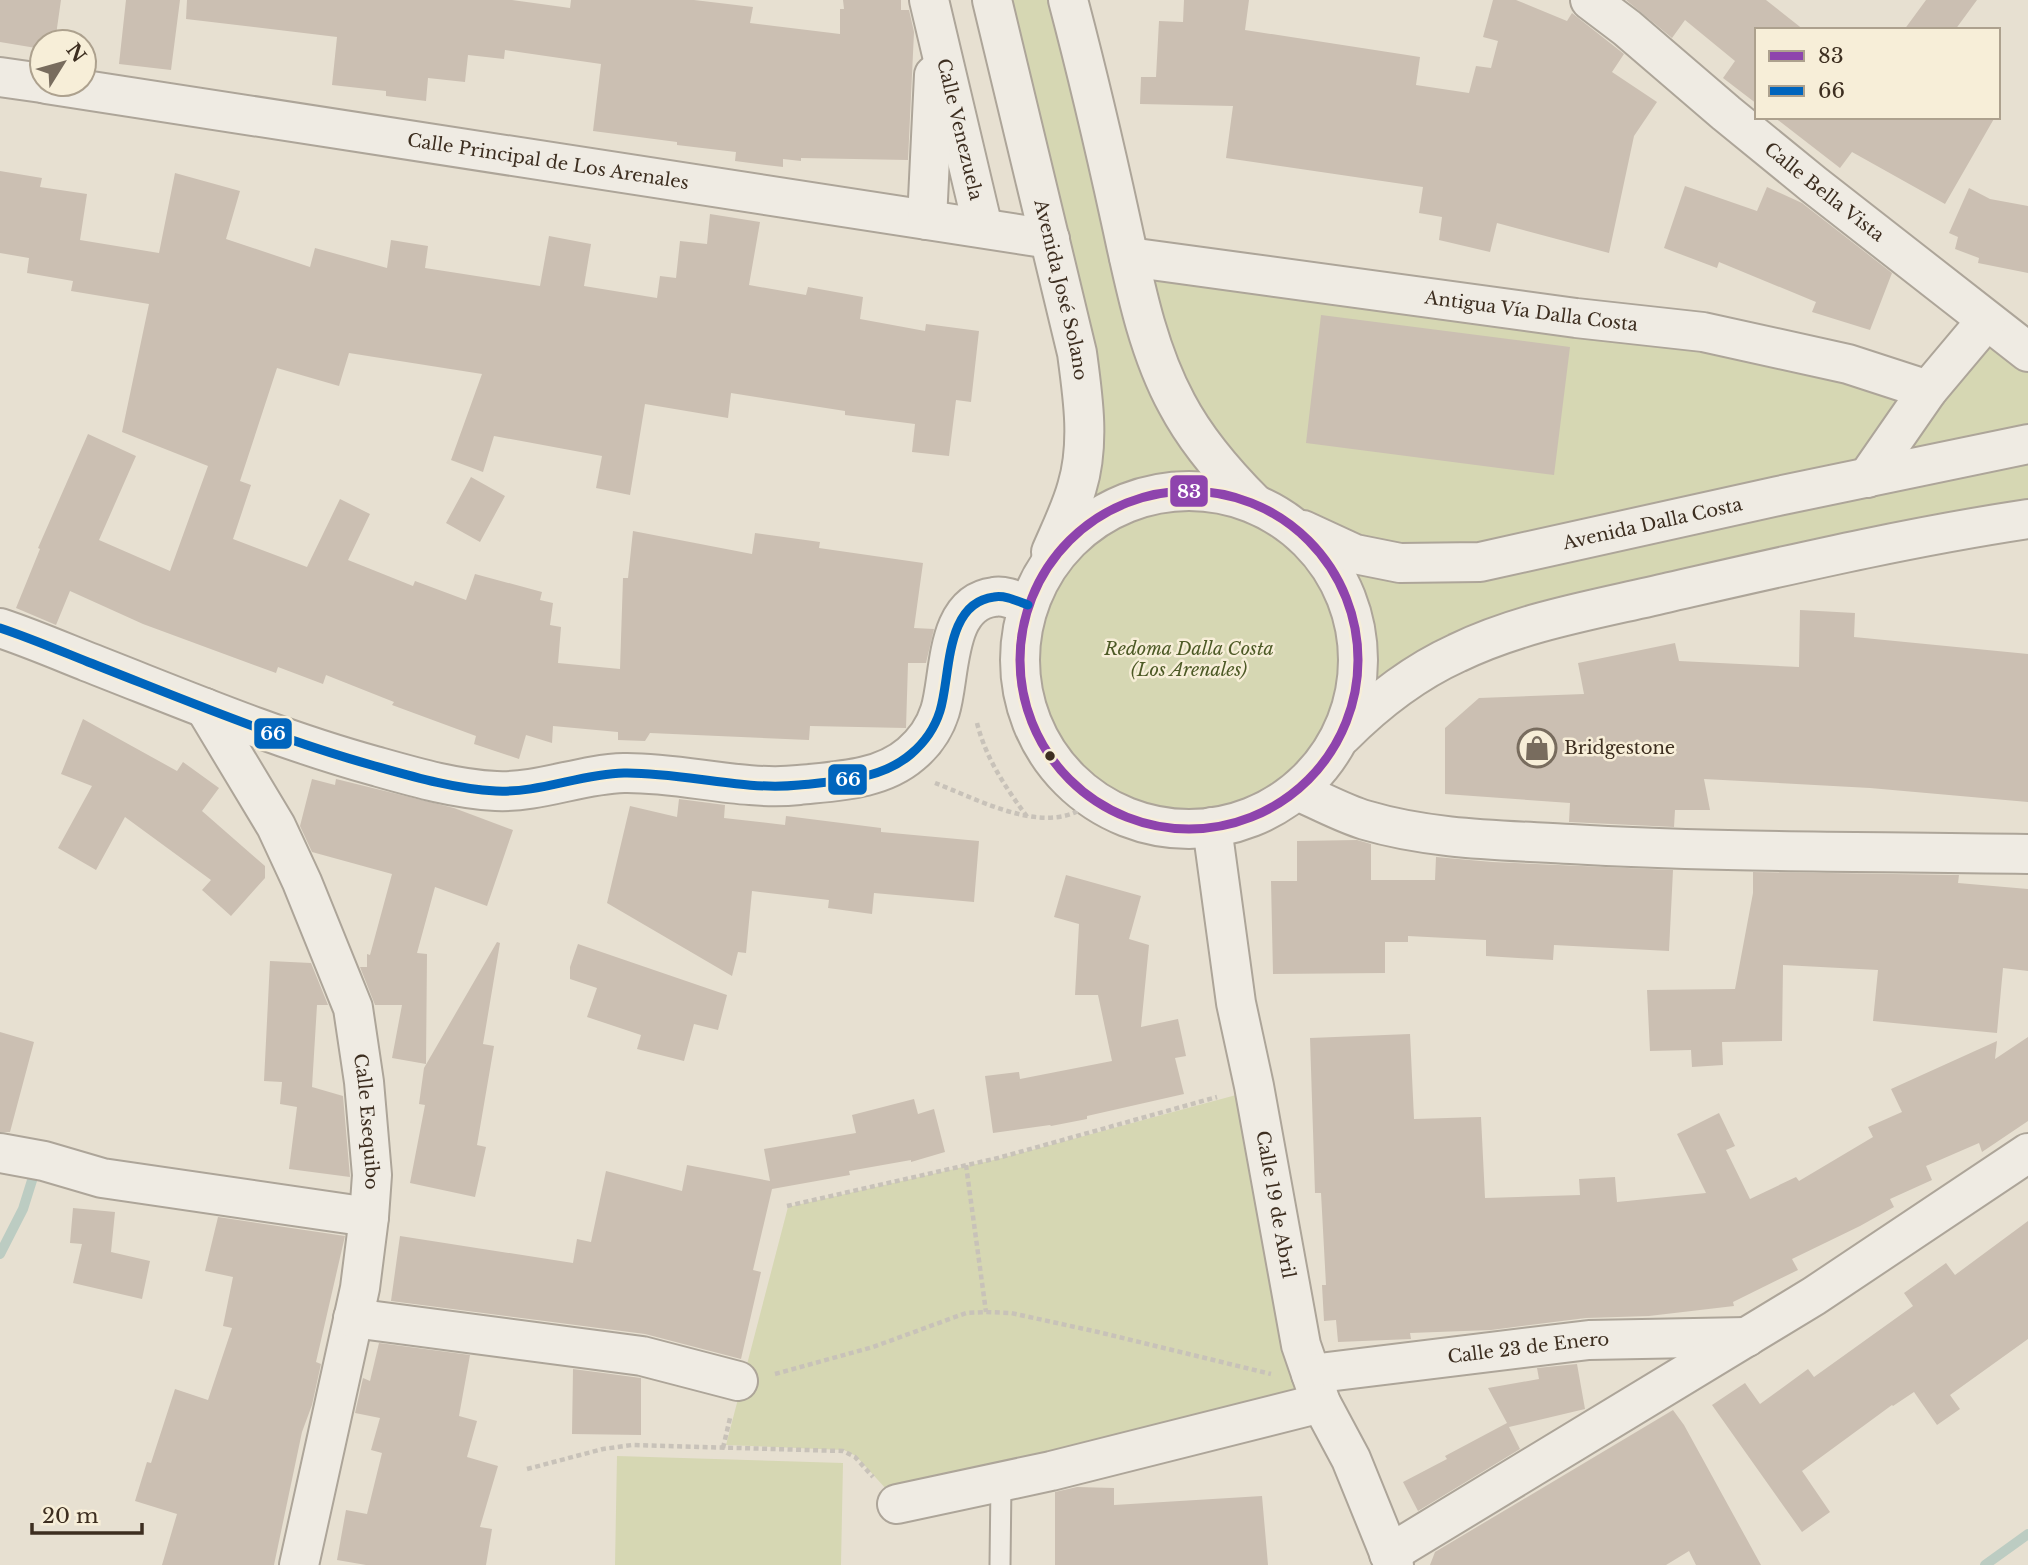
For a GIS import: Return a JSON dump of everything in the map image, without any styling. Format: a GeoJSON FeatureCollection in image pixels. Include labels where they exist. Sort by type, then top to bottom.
{"type":"FeatureCollection","features":[{"type":"Feature","properties":{"kind":"street","name":"Avenida José Solano"},"geometry":{"type":"LineString","coordinates":[[992,0],[1077,353],[1085,432],[1077,488],[1034,591]]}},
{"type":"Feature","properties":{"kind":"street"},"geometry":{"type":"LineString","coordinates":[[1068,0],[1129,257],[1150,339],[1164,379],[1195,435],[1215,461],[1270,513],[1308,541],[1328,565],[1343,592],[1353,622],[1358,653],[1356,684],[1349,715],[1336,743],[1319,769],[1297,791],[1271,808],[1212,827],[1181,829],[1150,824],[1120,814],[1093,799],[1069,779],[1049,755],[1034,727],[1024,698],[1020,666],[1021,635],[1034,591],[1059,551],[1081,529],[1106,511],[1135,499],[1165,492],[1196,491],[1227,495],[1270,513]]}},
{"type":"Feature","properties":{"kind":"street","name":"Calle Bella Vista"},"geometry":{"type":"LineString","coordinates":[[1590,0],[1627,27],[1737,122],[2028,352]]}},
{"type":"Feature","properties":{"kind":"street","name":"Calle Venezuela"},"geometry":{"type":"LineString","coordinates":[[928,220],[932,16]]}},
{"type":"Feature","properties":{"kind":"street","name":"Calle Venezuela"},"geometry":{"type":"LineString","coordinates":[[932,16],[983,228]]}},
{"type":"Feature","properties":{"kind":"street","name":"Calle Principal de Los Arenales"},"geometry":{"type":"LineString","coordinates":[[0,77],[28,81]]}},
{"type":"Feature","properties":{"kind":"street","name":"Calle Principal de Los Arenales"},"geometry":{"type":"LineString","coordinates":[[98,92],[1050,239]]}},
{"type":"Feature","properties":{"kind":"street","name":"Antigua Vía Dalla Costa"},"geometry":{"type":"LineString","coordinates":[[1129,257],[1576,318],[1703,332],[1848,364],[1928,390]]}},
{"type":"Feature","properties":{"kind":"street"},"geometry":{"type":"LineString","coordinates":[[1867,478],[1928,390],[1986,321]]}},
{"type":"Feature","properties":{"kind":"street","name":"Avenida Dalla Costa"},"geometry":{"type":"LineString","coordinates":[[1270,513],[1355,554],[1400,563],[1480,562],[2028,444]]}},
{"type":"Feature","properties":{"kind":"street"},"geometry":{"type":"LineString","coordinates":[[1336,743],[1367,711],[1396,688],[1458,652],[1498,636],[1714,582],[2028,519]]}},
{"type":"Feature","properties":{"kind":"street"},"geometry":{"type":"LineString","coordinates":[[0,628],[299,744],[468,789],[527,791],[590,776],[624,773],[757,785],[796,785],[869,775],[892,767],[911,754],[935,725],[941,708],[957,625],[968,611],[981,601],[1034,591]]}},
{"type":"Feature","properties":{"kind":"street","name":"Calle Esequibo"},"geometry":{"type":"LineString","coordinates":[[205,708],[276,826],[332,952],[353,1008],[359,1036],[372,1175],[369,1217],[360,1288],[299,1565]]}},
{"type":"Feature","properties":{"kind":"street"},"geometry":{"type":"LineString","coordinates":[[1297,791],[1364,820],[1436,836],[1735,851],[2028,854]]}},
{"type":"Feature","properties":{"kind":"street","name":"Calle 19 de Abril"},"geometry":{"type":"LineString","coordinates":[[1212,827],[1236,1003],[1254,1086],[1299,1333],[1316,1388],[1351,1459],[1392,1559]]}},
{"type":"Feature","properties":{"kind":"street"},"geometry":{"type":"LineString","coordinates":[[0,1153],[44,1161],[102,1178],[369,1217]]}},
{"type":"Feature","properties":{"kind":"street"},"geometry":{"type":"LineString","coordinates":[[1392,1559],[1814,1296],[2028,1153]]}},
{"type":"Feature","properties":{"kind":"street"},"geometry":{"type":"LineString","coordinates":[[353,1318],[642,1356],[738,1381]]}},
{"type":"Feature","properties":{"kind":"street","name":"Calle 23 de Enero"},"geometry":{"type":"LineString","coordinates":[[897,1504],[1001,1482],[1316,1388],[1589,1340],[1747,1337]]}},
{"type":"Feature","properties":{"kind":"lane"},"geometry":{"type":"LineString","coordinates":[[1000,1565],[1001,1482]]}},
{"type":"Feature","properties":{"kind":"path"},"geometry":{"type":"LineString","coordinates":[[976,720],[982,743],[999,778],[1027,818]]}},
{"type":"Feature","properties":{"kind":"path"},"geometry":{"type":"LineString","coordinates":[[892,767],[1027,818],[1064,816],[1078,811],[1093,799]]}},
{"type":"Feature","properties":{"kind":"path"},"geometry":{"type":"LineString","coordinates":[[787,1206],[966,1165],[1254,1086]]}},
{"type":"Feature","properties":{"kind":"path"},"geometry":{"type":"LineString","coordinates":[[966,1165],[986,1312]]}},
{"type":"Feature","properties":{"kind":"path"},"geometry":{"type":"LineString","coordinates":[[738,1381],[873,1348],[966,1313],[986,1312],[1011,1314],[1098,1332],[1268,1372],[1316,1388]]}},
{"type":"Feature","properties":{"kind":"path"},"geometry":{"type":"LineString","coordinates":[[527,1469],[603,1449],[632,1445],[843,1451],[855,1457],[897,1504]]}},
{"type":"Feature","properties":{"kind":"green space","name":"Redoma Dalla Costa (Los Arenales)"},"geometry":{"type":"Polygon","coordinates":[[[992,0],[1068,0],[1129,257],[1576,318],[1927,390],[1986,321],[2028,352],[2028,519],[1498,636],[1336,743],[1302,786],[1253,816],[1208,828],[1163,827],[1122,814],[1084,791],[1054,759],[1032,717],[1020,669],[1020,644],[1025,618],[1075,489],[1082,464],[992,0]]]}},
{"type":"Feature","properties":{"kind":"green space"},"geometry":{"type":"Polygon","coordinates":[[[1251,1091],[1319,1402],[898,1502],[856,1456],[844,1450],[726,1445],[788,1207],[998,1159],[1251,1091]]]}},
{"type":"Feature","properties":{"kind":"green space"},"geometry":{"type":"Polygon","coordinates":[[[617,1456],[843,1463],[841,1565],[615,1565],[617,1456]]]}},
{"type":"Feature","properties":{"kind":"building"},"geometry":{"type":"Polygon","coordinates":[[[0,0],[61,0],[57,28],[28,28],[28,47],[0,42],[0,0]]]}},
{"type":"Feature","properties":{"kind":"building"},"geometry":{"type":"Polygon","coordinates":[[[126,0],[180,0],[171,70],[119,64],[126,0]]]}},
{"type":"Feature","properties":{"kind":"building"},"geometry":{"type":"Polygon","coordinates":[[[187,0],[512,0],[570,8],[571,0],[694,0],[753,7],[750,23],[840,34],[840,9],[844,9],[843,0],[901,0],[901,10],[909,10],[914,32],[908,160],[783,159],[783,167],[735,161],[736,152],[593,131],[601,64],[505,50],[504,59],[468,55],[465,82],[428,78],[426,101],[386,96],[386,91],[332,85],[337,37],[186,19],[187,0]]]}},
{"type":"Feature","properties":{"kind":"building"},"geometry":{"type":"Polygon","coordinates":[[[1184,0],[1249,0],[1245,30],[1420,57],[1416,85],[1469,93],[1476,66],[1491,68],[1498,41],[1483,37],[1493,0],[1516,0],[1567,21],[1572,13],[1624,54],[1612,72],[1657,102],[1634,136],[1609,253],[1497,223],[1490,252],[1439,240],[1442,217],[1419,213],[1423,187],[1226,158],[1233,106],[1140,104],[1141,77],[1156,77],[1159,21],[1183,22],[1184,0]]]}},
{"type":"Feature","properties":{"kind":"building"},"geometry":{"type":"Polygon","coordinates":[[[1626,0],[1766,0],[1801,28],[1755,28],[1755,102],[1723,78],[1735,61],[1685,20],[1672,38],[1626,0]]]}},
{"type":"Feature","properties":{"kind":"building"},"geometry":{"type":"Polygon","coordinates":[[[1926,0],[1977,0],[1956,28],[1905,28],[1926,0]]]}},
{"type":"Feature","properties":{"kind":"building"},"geometry":{"type":"Polygon","coordinates":[[[1777,119],[1994,119],[1945,204],[1852,152],[1840,168],[1777,119]]]}},
{"type":"Feature","properties":{"kind":"building"},"geometry":{"type":"Polygon","coordinates":[[[0,171],[42,178],[40,187],[87,194],[80,240],[159,253],[175,173],[240,191],[226,239],[310,267],[315,248],[387,268],[391,240],[428,246],[425,268],[540,286],[549,236],[591,244],[584,286],[657,298],[660,276],[676,278],[680,241],[707,244],[710,214],[760,222],[749,285],[806,295],[808,287],[863,297],[860,319],[925,331],[926,324],[979,331],[971,402],[956,400],[949,456],[912,452],[915,424],[845,415],[845,411],[731,393],[728,418],[645,404],[630,495],[596,488],[602,456],[494,436],[483,472],[451,460],[482,374],[349,353],[339,386],[277,368],[240,481],[251,485],[233,539],[307,567],[340,499],[370,514],[348,560],[413,586],[415,581],[466,600],[475,574],[542,592],[540,600],[553,603],[550,625],[561,627],[558,663],[620,669],[623,578],[628,578],[633,531],[752,554],[755,533],[820,542],[819,548],[923,563],[914,628],[934,629],[926,663],[908,663],[906,728],[810,726],[809,740],[650,733],[645,741],[618,740],[618,732],[553,726],[552,743],[526,735],[519,759],[474,744],[476,736],[392,705],[394,702],[326,675],[323,684],[278,667],[276,673],[143,624],[70,591],[56,625],[16,608],[40,549],[38,548],[88,434],[136,456],[99,540],[170,571],[208,466],[122,432],[149,304],[71,291],[73,281],[27,273],[29,258],[0,253],[0,171]]]}},
{"type":"Feature","properties":{"kind":"building"},"geometry":{"type":"Polygon","coordinates":[[[1685,186],[1757,211],[1767,187],[1802,203],[1892,273],[1870,330],[1812,312],[1816,302],[1719,262],[1717,268],[1664,248],[1685,186]]]}},
{"type":"Feature","properties":{"kind":"building"},"geometry":{"type":"Polygon","coordinates":[[[1969,188],[1990,199],[2028,206],[2028,273],[1978,263],[1979,258],[1955,249],[1958,237],[1949,233],[1969,188]]]}},
{"type":"Feature","properties":{"kind":"building"},"geometry":{"type":"Polygon","coordinates":[[[1321,315],[1570,347],[1554,475],[1306,443],[1321,315]]]}},
{"type":"Feature","properties":{"kind":"building"},"geometry":{"type":"Polygon","coordinates":[[[471,477],[505,496],[480,542],[446,523],[471,477]]]}},
{"type":"Feature","properties":{"kind":"building"},"geometry":{"type":"Polygon","coordinates":[[[1800,610],[1855,613],[1854,637],[2028,654],[2028,802],[1870,788],[1704,779],[1710,810],[1675,810],[1674,827],[1569,822],[1570,803],[1445,794],[1445,728],[1479,698],[1584,694],[1578,663],[1675,643],[1679,661],[1799,667],[1800,610]]]}},
{"type":"Feature","properties":{"kind":"building"},"geometry":{"type":"Polygon","coordinates":[[[83,719],[177,771],[183,762],[219,788],[202,811],[265,866],[265,878],[231,916],[202,890],[211,880],[125,817],[96,870],[58,848],[92,786],[61,774],[83,719]]]}},
{"type":"Feature","properties":{"kind":"building"},"geometry":{"type":"Polygon","coordinates":[[[312,779],[335,785],[336,779],[454,808],[513,830],[487,906],[435,887],[417,953],[427,954],[426,1064],[392,1058],[402,1005],[375,1005],[360,967],[367,967],[367,954],[370,955],[392,874],[312,852],[300,826],[312,779]]]}},
{"type":"Feature","properties":{"kind":"building"},"geometry":{"type":"Polygon","coordinates":[[[679,799],[725,805],[724,818],[785,825],[786,816],[881,828],[881,832],[979,841],[974,902],[874,893],[872,914],[828,908],[829,900],[752,891],[746,953],[738,952],[732,976],[607,903],[630,806],[677,817],[679,799]]]}},
{"type":"Feature","properties":{"kind":"building"},"geometry":{"type":"Polygon","coordinates":[[[1357,840],[1371,844],[1371,880],[1435,880],[1436,857],[1673,870],[1669,951],[1554,945],[1553,960],[1486,956],[1486,940],[1408,936],[1408,942],[1385,942],[1385,973],[1273,974],[1271,881],[1297,881],[1297,841],[1357,840]]]}},
{"type":"Feature","properties":{"kind":"building"},"geometry":{"type":"Polygon","coordinates":[[[1753,872],[1959,875],[1958,883],[2028,889],[2028,971],[2003,968],[1997,1033],[1873,1021],[1878,970],[1783,965],[1782,1041],[1722,1042],[1723,1065],[1692,1067],[1691,1050],[1650,1051],[1647,990],[1735,989],[1753,893],[1753,872]]]}},
{"type":"Feature","properties":{"kind":"building"},"geometry":{"type":"Polygon","coordinates":[[[1066,875],[1141,896],[1129,939],[1149,945],[1141,1027],[1178,1019],[1186,1056],[1175,1058],[1184,1094],[1087,1116],[1087,1119],[993,1133],[985,1076],[1019,1072],[1020,1079],[1112,1061],[1098,995],[1075,995],[1079,924],[1054,917],[1066,875]]]}},
{"type":"Feature","properties":{"kind":"building"},"geometry":{"type":"Polygon","coordinates":[[[497,942],[500,943],[483,1044],[494,1046],[477,1145],[486,1147],[475,1197],[410,1183],[425,1105],[419,1104],[424,1068],[497,942]]]}},
{"type":"Feature","properties":{"kind":"building"},"geometry":{"type":"Polygon","coordinates":[[[578,944],[727,995],[718,1030],[694,1024],[684,1061],[637,1049],[641,1035],[587,1017],[597,988],[570,979],[570,967],[578,944]]]}},
{"type":"Feature","properties":{"kind":"building"},"geometry":{"type":"Polygon","coordinates":[[[270,961],[311,963],[328,1005],[317,1005],[312,1087],[343,1096],[350,1177],[289,1169],[297,1107],[280,1104],[282,1082],[264,1081],[270,961]]]}},
{"type":"Feature","properties":{"kind":"building"},"geometry":{"type":"Polygon","coordinates":[[[0,1032],[34,1042],[10,1132],[0,1132],[0,1032]]]}},
{"type":"Feature","properties":{"kind":"building"},"geometry":{"type":"Polygon","coordinates":[[[1410,1034],[1414,1119],[1481,1117],[1485,1198],[1580,1195],[1579,1179],[1615,1177],[1617,1202],[1706,1193],[1677,1134],[1719,1113],[1735,1146],[1726,1150],[1750,1199],[1796,1177],[1799,1181],[1873,1137],[1868,1127],[1902,1112],[1891,1089],[1997,1041],[1995,1059],[2028,1037],[2028,1121],[1982,1152],[1979,1143],[1926,1166],[1932,1180],[1890,1199],[1894,1207],[1792,1259],[1798,1270],[1733,1302],[1734,1306],[1649,1316],[1586,1318],[1491,1330],[1410,1333],[1411,1339],[1338,1342],[1336,1320],[1324,1321],[1322,1285],[1326,1285],[1321,1193],[1315,1193],[1310,1038],[1410,1034]]]}},
{"type":"Feature","properties":{"kind":"building"},"geometry":{"type":"Polygon","coordinates":[[[914,1099],[918,1114],[934,1109],[945,1152],[911,1162],[849,1171],[850,1175],[772,1189],[753,1270],[761,1272],[741,1359],[645,1334],[391,1301],[400,1236],[573,1263],[577,1239],[591,1242],[606,1171],[682,1191],[687,1165],[770,1181],[764,1149],[856,1133],[852,1115],[914,1099]]]}},
{"type":"Feature","properties":{"kind":"building"},"geometry":{"type":"Polygon","coordinates":[[[73,1208],[115,1212],[111,1252],[150,1261],[142,1299],[73,1283],[82,1244],[70,1243],[73,1208]]]}},
{"type":"Feature","properties":{"kind":"building"},"geometry":{"type":"Polygon","coordinates":[[[218,1217],[345,1236],[316,1362],[321,1364],[312,1405],[302,1432],[274,1565],[162,1565],[177,1514],[135,1501],[147,1462],[151,1463],[175,1389],[208,1400],[232,1328],[223,1326],[233,1277],[205,1271],[218,1217]]]}},
{"type":"Feature","properties":{"kind":"building"},"geometry":{"type":"Polygon","coordinates":[[[2028,1221],[2028,1339],[1950,1395],[1960,1409],[1937,1425],[1914,1392],[1802,1471],[1830,1512],[1802,1532],[1712,1405],[1745,1383],[1760,1404],[1808,1369],[1814,1377],[1913,1306],[1904,1293],[1946,1263],[1955,1275],[2028,1221]]]}},
{"type":"Feature","properties":{"kind":"building"},"geometry":{"type":"Polygon","coordinates":[[[379,1343],[470,1355],[459,1416],[477,1421],[467,1457],[498,1466],[480,1527],[492,1529],[486,1565],[366,1565],[337,1560],[346,1510],[367,1514],[382,1453],[371,1450],[380,1418],[355,1413],[363,1378],[370,1381],[379,1343]]]}},
{"type":"Feature","properties":{"kind":"building"},"geometry":{"type":"Polygon","coordinates":[[[1577,1364],[1585,1409],[1509,1427],[1520,1449],[1418,1511],[1403,1482],[1507,1423],[1488,1388],[1539,1379],[1537,1368],[1577,1364]]]}},
{"type":"Feature","properties":{"kind":"building"},"geometry":{"type":"Polygon","coordinates":[[[573,1369],[641,1378],[641,1435],[572,1434],[573,1369]]]}},
{"type":"Feature","properties":{"kind":"building"},"geometry":{"type":"Polygon","coordinates":[[[1673,1410],[1684,1425],[1761,1565],[1696,1565],[1689,1551],[1666,1565],[1430,1565],[1435,1552],[1673,1410]]]}},
{"type":"Feature","properties":{"kind":"building"},"geometry":{"type":"Polygon","coordinates":[[[1077,1487],[1114,1488],[1114,1505],[1262,1496],[1268,1565],[1055,1565],[1055,1492],[1077,1487]]]}},
{"type":"Feature","properties":{"kind":"waterway"},"geometry":{"type":"LineString","coordinates":[[0,1254],[23,1209],[34,1174]]}},
{"type":"Feature","properties":{"kind":"waterway"},"geometry":{"type":"LineString","coordinates":[[1985,1565],[2028,1534]]}},
{"type":"Feature","properties":{"kind":"transit line","name":"83"},"geometry":{"type":"LineString","coordinates":[[1189,491],[1222,495],[1254,504],[1283,520],[1308,541],[1329,566],[1345,595],[1354,627],[1358,660],[1354,693],[1345,725],[1329,754],[1308,779],[1283,800],[1254,816],[1222,825],[1189,829],[1156,825],[1124,816],[1095,800],[1070,779],[1049,754],[1033,725],[1024,693],[1020,660],[1024,627],[1033,595],[1049,566],[1070,541],[1095,520],[1124,504],[1156,495],[1189,491]]}},
{"type":"Feature","properties":{"kind":"transit line","name":"66"},"geometry":{"type":"LineString","coordinates":[[0,628],[302,744],[450,785],[512,791],[608,774],[646,773],[733,784],[777,786],[858,778],[899,763],[920,745],[938,717],[952,643],[966,612],[978,602],[994,597],[1028,605]]}},
{"type":"Feature","properties":{"kind":"place","name":"Bridgestone"},"geometry":{"type":"Point","coordinates":[1537,748]}}]}
